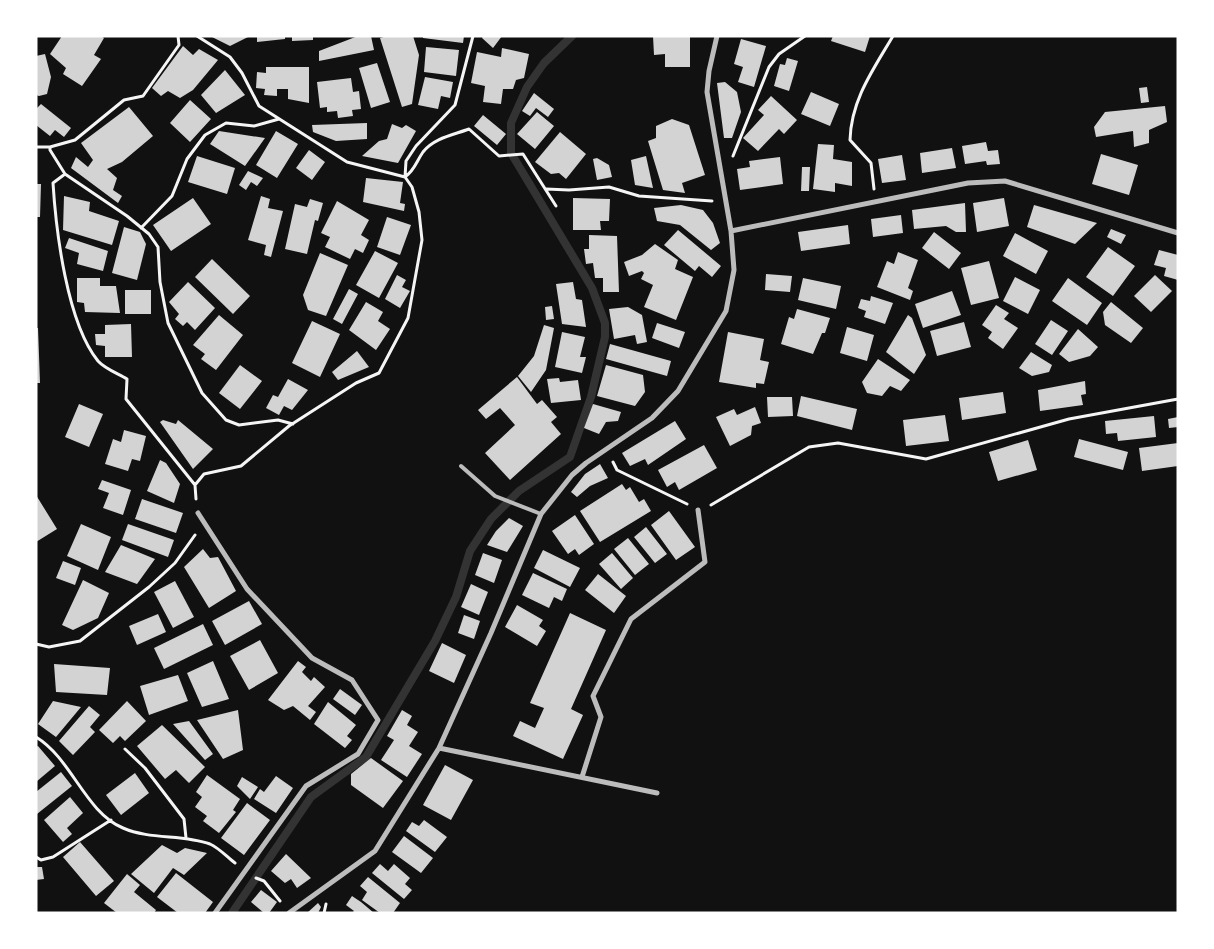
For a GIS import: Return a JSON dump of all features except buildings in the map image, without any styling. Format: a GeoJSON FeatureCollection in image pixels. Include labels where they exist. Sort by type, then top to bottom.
{"type":"FeatureCollection","features":[{"type":"Feature","properties":{"kind":"street"},"geometry":{"type":"LineString","coordinates":[[290,912],[375,851],[440,748],[541,514],[572,475],[607,448],[652,418],[678,391],[726,311],[734,270],[731,231],[719,171],[707,92],[709,71],[718,36]]}},
{"type":"Feature","properties":{"kind":"street"},"geometry":{"type":"LineString","coordinates":[[731,231],[968,183],[1005,181],[1178,233]]}},
{"type":"Feature","properties":{"kind":"street"},"geometry":{"type":"LineString","coordinates":[[582,777],[601,717],[594,696],[631,619],[704,562],[698,510]]}},
{"type":"Feature","properties":{"kind":"street"},"geometry":{"type":"LineString","coordinates":[[198,513],[247,589],[312,658],[352,680],[378,720],[358,754],[306,786],[215,913]]}},
{"type":"Feature","properties":{"kind":"street"},"geometry":{"type":"LineString","coordinates":[[440,748],[657,793]]}},
{"type":"Feature","properties":{"kind":"lane"},"geometry":{"type":"LineString","coordinates":[[461,466],[495,496],[541,514]]}},
{"type":"Feature","properties":{"kind":"path"},"geometry":{"type":"LineString","coordinates":[[36,147],[50,147],[75,140],[124,100],[143,96],[179,45],[178,36]]}},
{"type":"Feature","properties":{"kind":"path"},"geometry":{"type":"LineString","coordinates":[[197,36],[230,57],[242,73],[259,106],[347,162],[405,177],[414,171],[423,153],[435,141],[469,129],[499,156],[523,154],[556,206]]}},
{"type":"Feature","properties":{"kind":"path"},"geometry":{"type":"LineString","coordinates":[[195,485],[204,474],[242,466],[293,424],[356,383],[379,373],[408,318],[422,240],[419,212],[412,187],[405,177],[406,161],[416,146],[455,105],[473,36]]}},
{"type":"Feature","properties":{"kind":"path"},"geometry":{"type":"LineString","coordinates":[[719,171],[733,157],[769,67],[779,54],[805,36]]}},
{"type":"Feature","properties":{"kind":"path"},"geometry":{"type":"LineString","coordinates":[[876,202],[871,163],[850,140],[850,122],[860,91],[893,36]]}},
{"type":"Feature","properties":{"kind":"path"},"geometry":{"type":"LineString","coordinates":[[141,228],[172,196],[186,160],[206,135],[226,123],[254,126],[279,119]]}},
{"type":"Feature","properties":{"kind":"path"},"geometry":{"type":"LineString","coordinates":[[50,147],[65,174],[141,228],[158,247],[160,282],[168,323],[202,393],[226,420],[239,425],[278,420],[293,424]]}},
{"type":"Feature","properties":{"kind":"path"},"geometry":{"type":"LineString","coordinates":[[36,644],[49,647],[80,641],[116,614],[175,563],[196,534],[198,513],[195,485],[126,399],[127,379],[99,362],[82,335],[57,236],[54,183],[65,174]]}},
{"type":"Feature","properties":{"kind":"path"},"geometry":{"type":"LineString","coordinates":[[546,188],[569,190],[609,187],[639,196],[725,202]]}},
{"type":"Feature","properties":{"kind":"path"},"geometry":{"type":"LineString","coordinates":[[607,448],[617,470],[698,510],[707,508],[809,447],[838,442],[926,459],[1070,419],[1178,399]]}},
{"type":"Feature","properties":{"kind":"path"},"geometry":{"type":"LineString","coordinates":[[36,738],[50,746],[101,813],[111,820],[123,828],[186,838],[212,845],[245,871],[264,881],[290,912]]}},
{"type":"Feature","properties":{"kind":"path"},"geometry":{"type":"LineString","coordinates":[[125,749],[145,768],[184,818],[186,838]]}},
{"type":"Feature","properties":{"kind":"path"},"geometry":{"type":"LineString","coordinates":[[36,857],[41,860],[53,857],[111,820]]}},
{"type":"Feature","properties":{"kind":"waterway"},"geometry":{"type":"LineString","coordinates":[[232,913],[311,797],[366,757],[435,641],[456,597],[470,551],[491,519],[519,491],[570,457],[591,397],[605,337],[605,323],[592,288],[511,153],[511,123],[527,87],[544,63],[572,36]]}}]}
